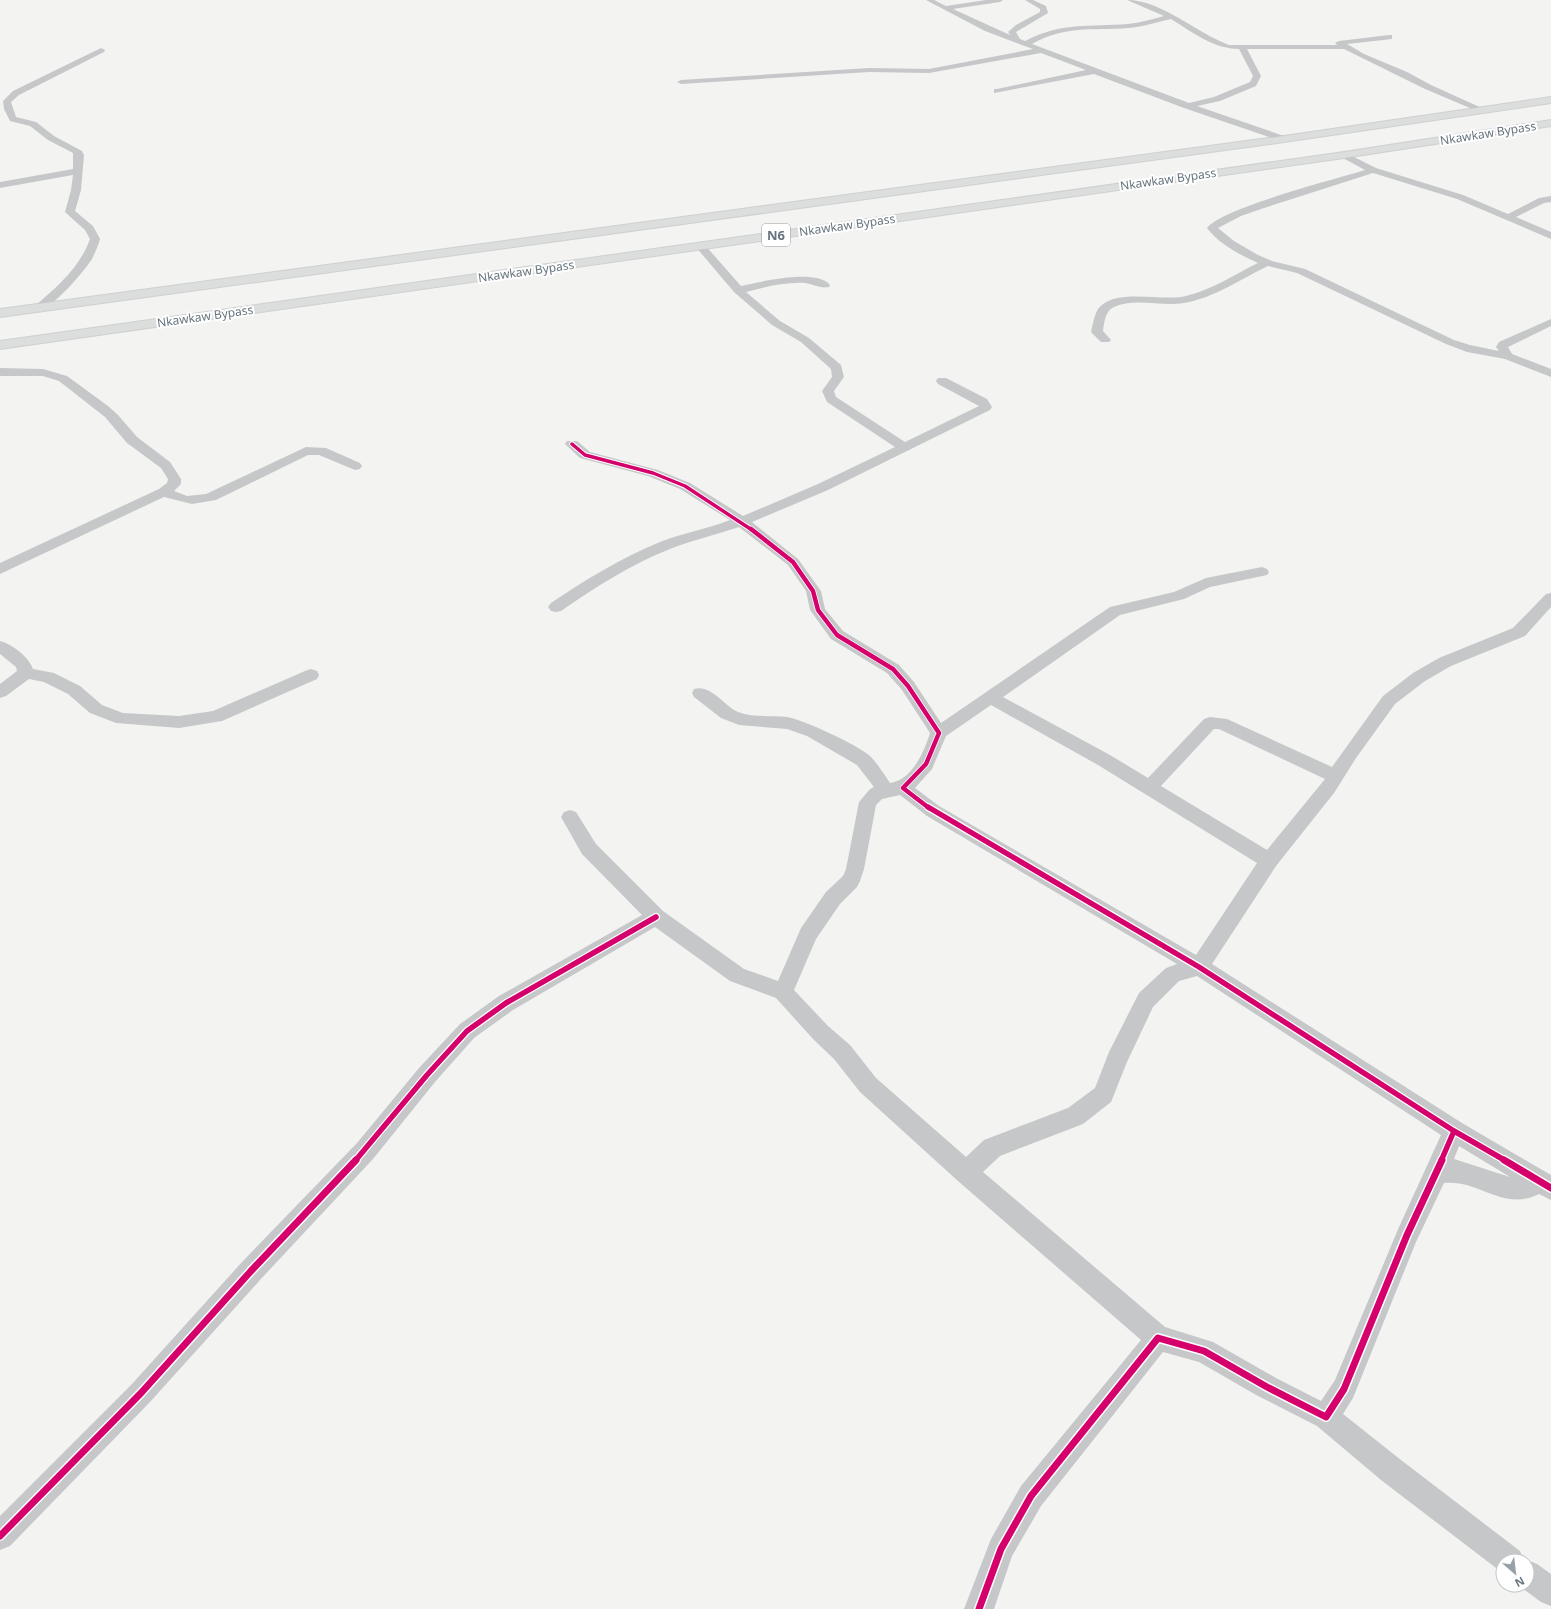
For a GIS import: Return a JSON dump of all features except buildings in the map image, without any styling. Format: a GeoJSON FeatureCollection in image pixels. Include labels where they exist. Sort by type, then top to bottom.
{"type":"FeatureCollection","features":[{"type":"Feature","properties":{"kind":"highway","name":"Nkawkaw Bypass"},"geometry":{"type":"LineString","coordinates":[[0,313],[1284,139],[1480,109],[1551,100]]}},
{"type":"Feature","properties":{"kind":"highway","name":"Nkawkaw Bypass"},"geometry":{"type":"LineString","coordinates":[[0,345],[1344,155],[1551,123]]}},
{"type":"Feature","properties":{"kind":"street"},"geometry":{"type":"LineString","coordinates":[[929,0],[988,29],[1027,43],[1095,71],[1187,106],[1284,139]]}},
{"type":"Feature","properties":{"kind":"street"},"geometry":{"type":"LineString","coordinates":[[946,8],[1000,0]]}},
{"type":"Feature","properties":{"kind":"street"},"geometry":{"type":"LineString","coordinates":[[1016,39],[1012,32],[1015,28],[1035,20],[1044,13],[1043,8],[1028,0]]}},
{"type":"Feature","properties":{"kind":"street"},"geometry":{"type":"LineString","coordinates":[[1130,0],[1172,17],[1217,43],[1228,47],[1344,47]]}},
{"type":"Feature","properties":{"kind":"street"},"geometry":{"type":"LineString","coordinates":[[1027,43],[1051,30],[1065,28],[1127,26],[1172,17]]}},
{"type":"Feature","properties":{"kind":"street"},"geometry":{"type":"LineString","coordinates":[[1389,37],[1339,43],[1344,47],[1404,74],[1428,87],[1480,109]]}},
{"type":"Feature","properties":{"kind":"street"},"geometry":{"type":"LineString","coordinates":[[1187,106],[1217,99],[1253,84],[1257,76],[1242,48]]}},
{"type":"Feature","properties":{"kind":"street"},"geometry":{"type":"LineString","coordinates":[[40,308],[68,282],[94,246],[95,239],[89,228],[70,212],[76,190],[80,155],[77,151],[51,138],[33,124],[13,119],[8,110],[7,101],[16,93],[101,50]]}},
{"type":"Feature","properties":{"kind":"street"},"geometry":{"type":"LineString","coordinates":[[681,82],[853,71],[929,71],[1042,50]]}},
{"type":"Feature","properties":{"kind":"street"},"geometry":{"type":"LineString","coordinates":[[997,91],[1095,71]]}},
{"type":"Feature","properties":{"kind":"street"},"geometry":{"type":"LineString","coordinates":[[1344,155],[1373,170],[1460,197],[1551,236]]}},
{"type":"Feature","properties":{"kind":"street"},"geometry":{"type":"LineString","coordinates":[[1373,170],[1254,208],[1216,223],[1212,227],[1213,230],[1246,252],[1266,263],[1284,265],[1301,271],[1450,342],[1467,348],[1508,356],[1551,373]]}},
{"type":"Feature","properties":{"kind":"street"},"geometry":{"type":"LineString","coordinates":[[0,185],[78,171]]}},
{"type":"Feature","properties":{"kind":"street"},"geometry":{"type":"LineString","coordinates":[[1509,217],[1542,200],[1551,199]]}},
{"type":"Feature","properties":{"kind":"street"},"geometry":{"type":"LineString","coordinates":[[700,246],[738,290],[776,323],[805,340],[837,368],[838,377],[828,391],[831,399],[891,437],[900,444],[902,448]]}},
{"type":"Feature","properties":{"kind":"street"},"geometry":{"type":"LineString","coordinates":[[1105,340],[1097,332],[1101,312],[1107,306],[1122,301],[1186,300],[1202,295],[1266,263]]}},
{"type":"Feature","properties":{"kind":"street"},"geometry":{"type":"LineString","coordinates":[[738,290],[800,280],[813,280],[825,284]]}},
{"type":"Feature","properties":{"kind":"street"},"geometry":{"type":"LineString","coordinates":[[1508,356],[1502,350],[1503,344],[1551,322]]}},
{"type":"Feature","properties":{"kind":"street"},"geometry":{"type":"LineString","coordinates":[[0,372],[27,370],[59,376],[69,382],[114,418],[133,441],[168,468],[174,476],[172,488],[0,570]]}},
{"type":"Feature","properties":{"kind":"street"},"geometry":{"type":"LineString","coordinates":[[556,607],[600,577],[664,546],[741,522],[842,480],[902,448],[986,407],[983,402],[942,381]]}},
{"type":"Feature","properties":{"kind":"street"},"geometry":{"type":"LineString","coordinates":[[572,444],[586,455],[653,473],[686,486],[741,522],[793,562],[813,591],[818,610],[836,635],[892,669],[908,686],[940,733]]}},
{"type":"Feature","properties":{"kind":"street"},"geometry":{"type":"LineString","coordinates":[[164,492],[188,501],[211,497],[306,451],[321,451],[355,466]]}},
{"type":"Feature","properties":{"kind":"street"},"geometry":{"type":"LineString","coordinates":[[784,992],[808,934],[833,898],[850,881],[855,869],[868,802],[876,794],[894,789],[914,779],[925,767],[934,752],[940,733],[1115,611],[1179,596],[1206,583],[1262,572]]}},
{"type":"Feature","properties":{"kind":"street"},"geometry":{"type":"LineString","coordinates":[[966,1172],[992,1148],[1075,1116],[1103,1095],[1117,1059],[1146,1000],[1173,974],[1199,967],[1269,861],[1328,788],[1350,753],[1389,700],[1419,678],[1445,662],[1500,641],[1519,632],[1551,598]]}},
{"type":"Feature","properties":{"kind":"street"},"geometry":{"type":"LineString","coordinates":[[0,646],[23,664],[26,673]]}},
{"type":"Feature","properties":{"kind":"street"},"geometry":{"type":"LineString","coordinates":[[0,692],[26,673],[48,677],[74,690],[96,709],[122,719],[179,722],[216,717],[311,676]]}},
{"type":"Feature","properties":{"kind":"street"},"geometry":{"type":"LineString","coordinates":[[700,693],[727,714],[745,721],[788,723],[813,732],[863,760],[894,789],[1199,967],[1454,1131],[1545,1185]]}},
{"type":"Feature","properties":{"kind":"street"},"geometry":{"type":"LineString","coordinates":[[991,698],[1104,760],[1269,861]]}},
{"type":"Feature","properties":{"kind":"street"},"geometry":{"type":"LineString","coordinates":[[1149,788],[1210,723],[1221,723],[1335,776]]}},
{"type":"Feature","properties":{"kind":"street"},"geometry":{"type":"LineString","coordinates":[[570,817],[589,849],[656,917],[737,975],[784,992],[821,1033],[842,1052],[868,1085],[1158,1338],[1204,1351],[1267,1387],[1326,1417],[1391,1470],[1500,1553]]}},
{"type":"Feature","properties":{"kind":"street"},"geometry":{"type":"LineString","coordinates":[[0,1536],[141,1393],[251,1271],[365,1151],[427,1075],[467,1031],[506,1003],[656,917]]}},
{"type":"Feature","properties":{"kind":"street"},"geometry":{"type":"LineString","coordinates":[[1326,1417],[1344,1389],[1406,1235],[1437,1172],[1454,1131]]}},
{"type":"Feature","properties":{"kind":"street"},"geometry":{"type":"LineString","coordinates":[[1437,1172],[1457,1171],[1517,1190],[1545,1185]]}},
{"type":"Feature","properties":{"kind":"street"},"geometry":{"type":"LineString","coordinates":[[979,1609],[1001,1549],[1031,1496],[1158,1338]]}},
{"type":"Feature","properties":{"kind":"street"},"geometry":{"type":"LineString","coordinates":[[1535,1580],[1551,1592]]}},
{"type":"Feature","properties":{"kind":"cycle path"},"geometry":{"type":"LineString","coordinates":[[572,444],[585,455],[653,473],[685,486],[741,521],[793,562],[813,591],[818,610],[837,635],[893,669],[908,686],[939,733],[926,764],[903,788],[933,811],[1199,967],[1454,1131]]}},
{"type":"Feature","properties":{"kind":"cycle path"},"geometry":{"type":"LineString","coordinates":[[0,1536],[141,1393],[251,1271],[365,1151],[427,1075],[467,1031],[506,1003],[656,917]]}},
{"type":"Feature","properties":{"kind":"cycle path"},"geometry":{"type":"LineString","coordinates":[[979,1609],[1001,1549],[1031,1496],[1158,1338],[1204,1351],[1267,1387],[1326,1417],[1344,1389],[1407,1235],[1437,1172],[1454,1131],[1551,1188]]}}]}
